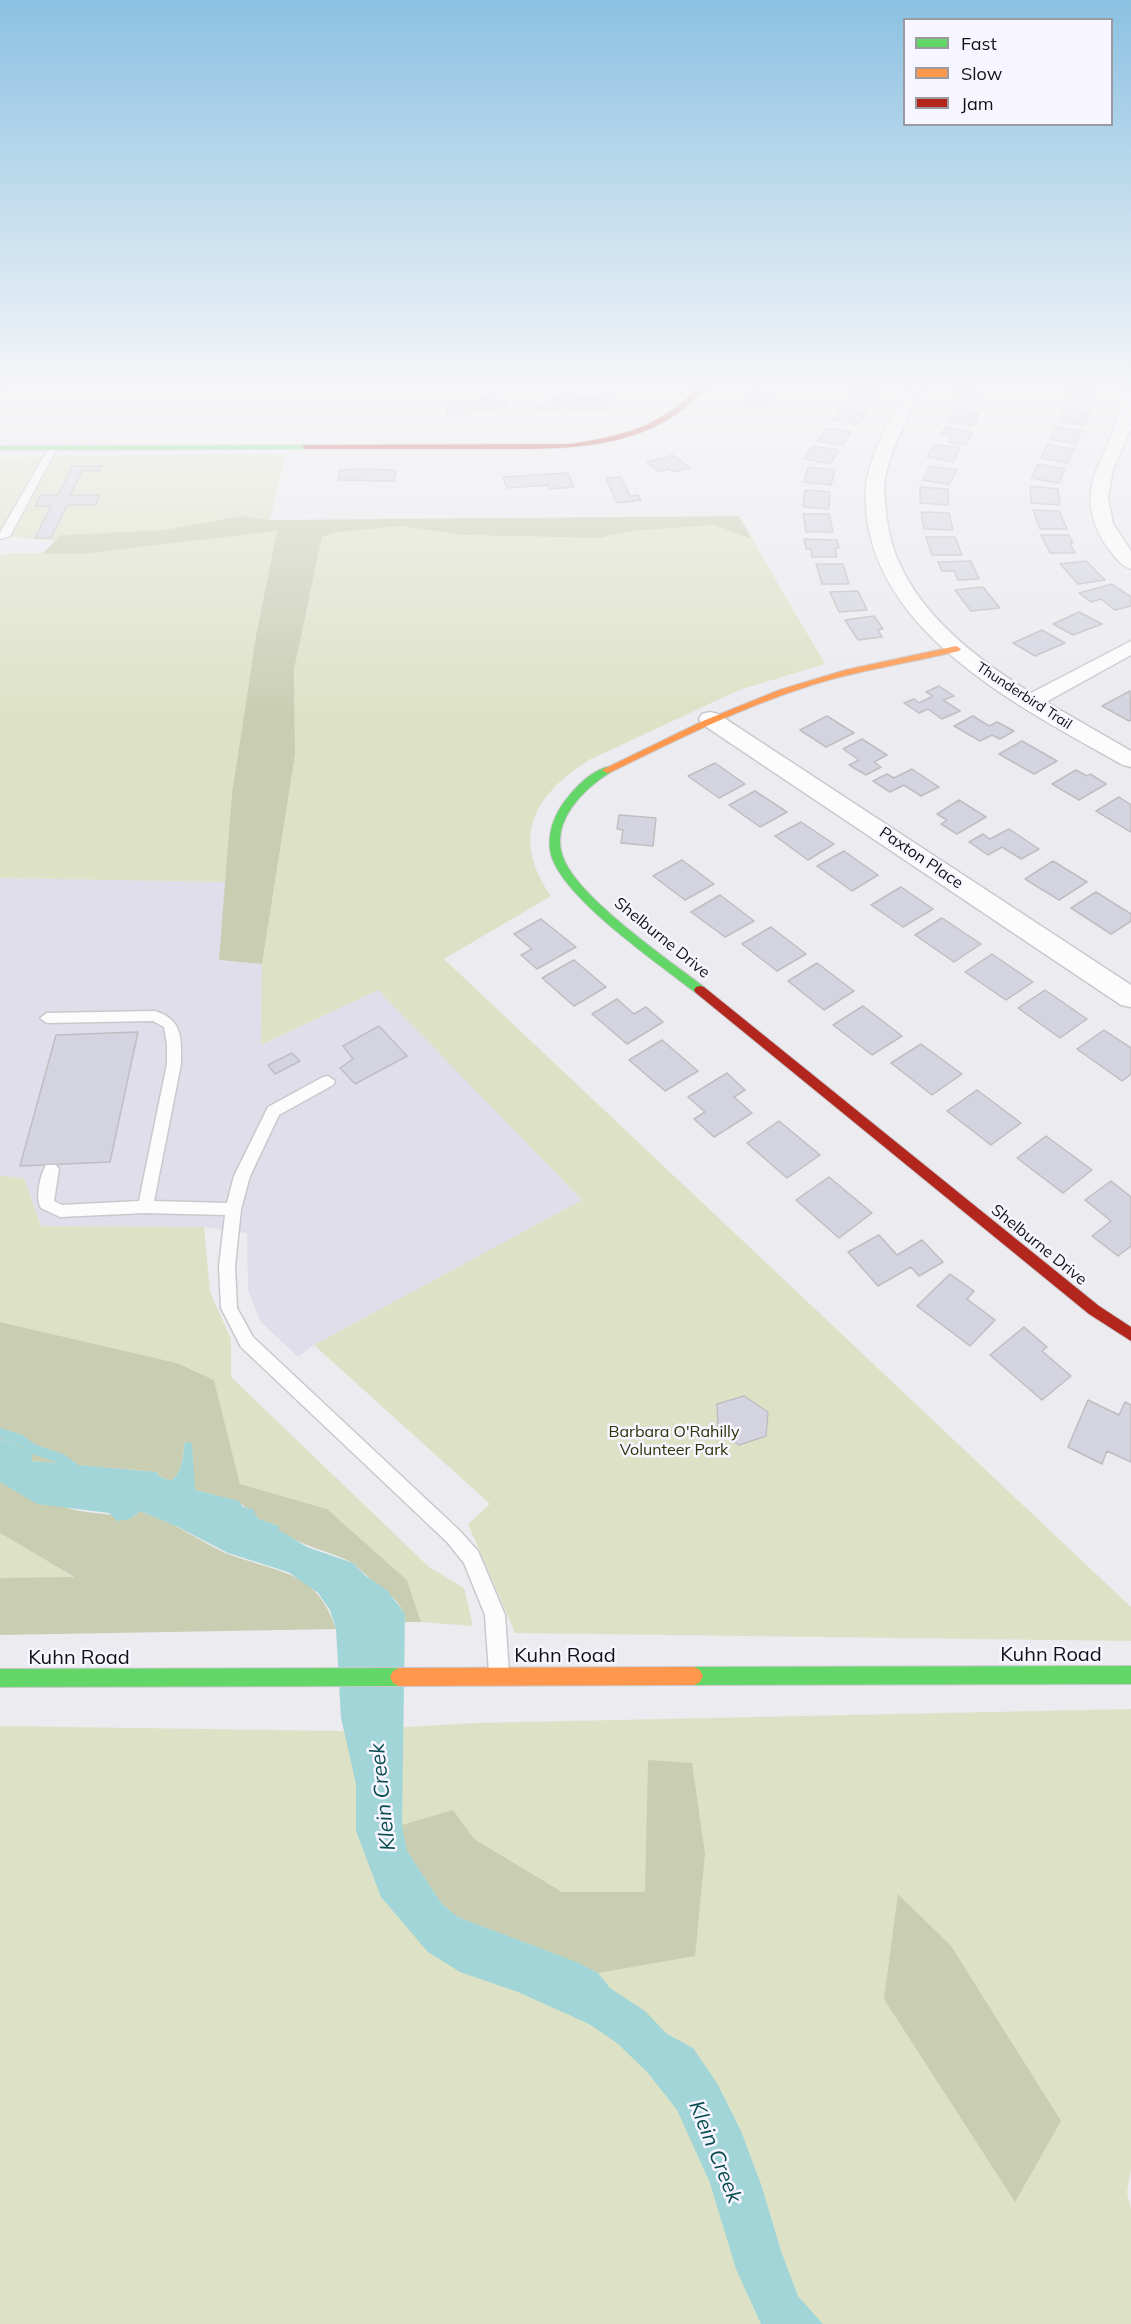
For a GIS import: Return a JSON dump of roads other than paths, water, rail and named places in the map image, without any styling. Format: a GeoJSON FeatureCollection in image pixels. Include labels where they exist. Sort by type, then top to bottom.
{"type":"FeatureCollection","features":[{"type":"Feature","properties":{"kind":"street","name":"Thunderbird Trail"},"geometry":{"type":"LineString","coordinates":[[876,498],[878,534],[887,559],[905,593],[956,649],[980,670],[1028,703],[1131,760]]}},
{"type":"Feature","properties":{"kind":"street"},"geometry":{"type":"LineString","coordinates":[[1098,498],[1099,512],[1108,533],[1131,563]]}},
{"type":"Feature","properties":{"kind":"street"},"geometry":{"type":"LineString","coordinates":[[1028,703],[1131,647]]}},
{"type":"Feature","properties":{"kind":"street","name":"Shelburne Drive"},"geometry":{"type":"LineString","coordinates":[[956,649],[810,682],[710,719],[594,777],[566,805],[556,827],[558,858],[568,877],[600,909],[1094,1310],[1131,1335]]}},
{"type":"Feature","properties":{"kind":"street","name":"Paxton Place"},"geometry":{"type":"LineString","coordinates":[[710,719],[1131,998]]}},
{"type":"Feature","properties":{"kind":"street","name":"Kuhn Road"},"geometry":{"type":"LineString","coordinates":[[0,1678],[1131,1675]]}},
{"type":"Feature","properties":{"kind":"lane"},"geometry":{"type":"LineString","coordinates":[[0,537],[5,537],[26,498]]}},
{"type":"Feature","properties":{"kind":"lane"},"geometry":{"type":"LineString","coordinates":[[47,1018],[155,1016],[170,1024],[174,1044],[174,1064],[145,1207]]}},
{"type":"Feature","properties":{"kind":"lane"},"geometry":{"type":"LineString","coordinates":[[328,1081],[273,1111],[242,1176],[233,1209],[227,1266],[229,1308],[247,1342],[453,1536],[471,1557],[495,1615],[499,1676]]}},
{"type":"Feature","properties":{"kind":"lane"},"geometry":{"type":"LineString","coordinates":[[51,1169],[46,1204],[60,1211],[145,1207],[233,1209]]}},
{"type":"Feature","properties":{"kind":"water"},"geometry":{"type":"Polygon","coordinates":[[[0,1439],[16,1444],[32,1454],[32,1461],[156,1472],[159,1476],[171,1481],[180,1468],[185,1442],[192,1443],[195,1490],[239,1501],[243,1507],[253,1509],[258,1519],[279,1526],[279,1530],[307,1547],[353,1563],[366,1576],[387,1590],[405,1614],[402,1825],[407,1851],[442,1904],[458,1917],[579,1963],[598,1973],[610,1988],[645,2011],[667,2034],[693,2048],[717,2083],[741,2131],[798,2296],[823,2324],[761,2324],[736,2269],[710,2183],[677,2110],[648,2073],[617,2043],[589,2024],[518,1992],[460,1972],[428,1952],[381,1897],[356,1831],[356,1784],[341,1718],[336,1629],[330,1610],[318,1593],[288,1572],[228,1553],[178,1527],[140,1511],[130,1519],[117,1521],[109,1513],[37,1504],[0,1482],[0,1439]]]}},
{"type":"Feature","properties":{"kind":"waterway","name":"Klein Creek"},"geometry":{"type":"LineString","coordinates":[[0,1433],[21,1440],[33,1449],[62,1459],[78,1471]]}},
{"type":"Feature","properties":{"kind":"park label","name":"Barbara O'Rahilly Volunteer Park"},"geometry":{"type":"Point","coordinates":[674,1441]}}]}
